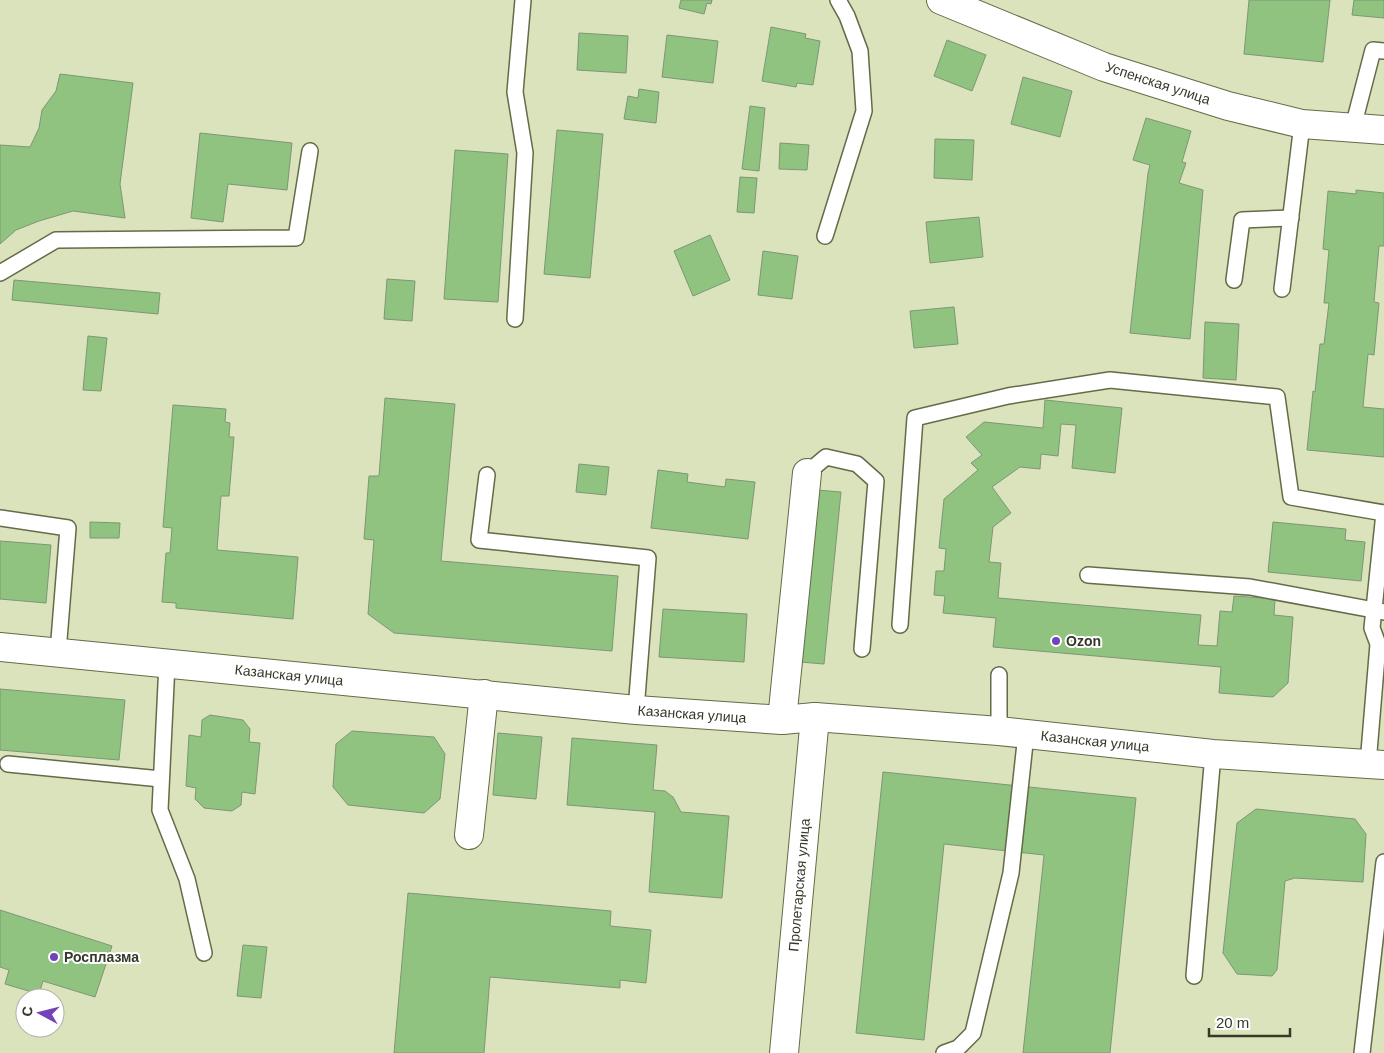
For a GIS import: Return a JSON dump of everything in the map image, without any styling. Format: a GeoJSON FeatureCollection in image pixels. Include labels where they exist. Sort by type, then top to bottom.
{"type":"FeatureCollection","features":[{"type":"Feature","properties":{"kind":"street","name":"Успенская улица"},"geometry":{"type":"LineString","coordinates":[[941,0],[1104,66],[1228,106],[1302,124],[1384,130]]}},
{"type":"Feature","properties":{"kind":"street"},"geometry":{"type":"LineString","coordinates":[[782,720],[807,473]]}},
{"type":"Feature","properties":{"kind":"street","name":"Казанская улица"},"geometry":{"type":"LineString","coordinates":[[0,646],[636,710],[782,720],[815,717],[999,731],[1214,754],[1376,764]]}},
{"type":"Feature","properties":{"kind":"street"},"geometry":{"type":"LineString","coordinates":[[469,835],[484,694]]}},
{"type":"Feature","properties":{"kind":"street","name":"Пролетарская улица"},"geometry":{"type":"LineString","coordinates":[[788,1053],[815,717]]}},
{"type":"Feature","properties":{"kind":"lane"},"geometry":{"type":"LineString","coordinates":[[515,319],[525,153],[515,92],[522,0]]}},
{"type":"Feature","properties":{"kind":"lane"},"geometry":{"type":"LineString","coordinates":[[825,236],[864,111],[860,51],[847,16],[838,0]]}},
{"type":"Feature","properties":{"kind":"lane"},"geometry":{"type":"LineString","coordinates":[[1353,128],[1373,50],[1384,51]]}},
{"type":"Feature","properties":{"kind":"lane"},"geometry":{"type":"LineString","coordinates":[[1282,289],[1302,124]]}},
{"type":"Feature","properties":{"kind":"lane"},"geometry":{"type":"LineString","coordinates":[[0,273],[56,240],[296,238],[310,151]]}},
{"type":"Feature","properties":{"kind":"lane"},"geometry":{"type":"LineString","coordinates":[[1234,280],[1242,220],[1291,218]]}},
{"type":"Feature","properties":{"kind":"lane"},"geometry":{"type":"LineString","coordinates":[[900,625],[916,418],[1008,396],[1110,380],[1277,397],[1291,497],[1384,513],[1378,611],[1372,628],[1378,644],[1376,764]]}},
{"type":"Feature","properties":{"kind":"lane"},"geometry":{"type":"LineString","coordinates":[[807,473],[826,457],[857,464],[876,482],[862,649]]}},
{"type":"Feature","properties":{"kind":"lane"},"geometry":{"type":"LineString","coordinates":[[487,475],[479,540],[648,558],[636,710]]}},
{"type":"Feature","properties":{"kind":"lane"},"geometry":{"type":"LineString","coordinates":[[0,518],[68,528],[58,652]]}},
{"type":"Feature","properties":{"kind":"lane"},"geometry":{"type":"LineString","coordinates":[[1088,575],[1250,588],[1378,611]]}},
{"type":"Feature","properties":{"kind":"lane"},"geometry":{"type":"LineString","coordinates":[[167,663],[160,810],[187,879],[204,953]]}},
{"type":"Feature","properties":{"kind":"lane"},"geometry":{"type":"LineString","coordinates":[[999,675],[999,731]]}},
{"type":"Feature","properties":{"kind":"lane"},"geometry":{"type":"LineString","coordinates":[[944,1053],[958,1048],[973,1033],[1011,873],[1026,734]]}},
{"type":"Feature","properties":{"kind":"lane"},"geometry":{"type":"LineString","coordinates":[[1194,976],[1214,754]]}},
{"type":"Feature","properties":{"kind":"lane"},"geometry":{"type":"LineString","coordinates":[[8,764],[162,779]]}},
{"type":"Feature","properties":{"kind":"lane"},"geometry":{"type":"LineString","coordinates":[[1362,1053],[1381,904],[1384,862]]}},
{"type":"Feature","properties":{"kind":"building"},"geometry":{"type":"Polygon","coordinates":[[[681,0],[712,0],[711,4],[707,3],[704,14],[679,8],[681,0]]]}},
{"type":"Feature","properties":{"kind":"building"},"geometry":{"type":"Polygon","coordinates":[[[1249,0],[1330,0],[1323,62],[1244,54],[1249,0]]]}},
{"type":"Feature","properties":{"kind":"building"},"geometry":{"type":"Polygon","coordinates":[[[1354,0],[1384,0],[1384,18],[1352,15],[1354,0]]]}},
{"type":"Feature","properties":{"kind":"building"},"geometry":{"type":"Polygon","coordinates":[[[771,27],[806,34],[805,38],[820,41],[813,85],[797,83],[796,87],[762,81],[771,27]]]}},
{"type":"Feature","properties":{"kind":"building"},"geometry":{"type":"Polygon","coordinates":[[[579,33],[628,36],[626,73],[577,70],[579,33]]]}},
{"type":"Feature","properties":{"kind":"building"},"geometry":{"type":"Polygon","coordinates":[[[667,35],[718,41],[713,83],[662,77],[667,35]]]}},
{"type":"Feature","properties":{"kind":"building"},"geometry":{"type":"Polygon","coordinates":[[[947,40],[986,55],[972,91],[934,76],[947,40]]]}},
{"type":"Feature","properties":{"kind":"building"},"geometry":{"type":"Polygon","coordinates":[[[60,74],[133,83],[120,184],[125,218],[73,211],[16,230],[0,244],[0,145],[30,147],[39,128],[42,110],[56,91],[60,74]]]}},
{"type":"Feature","properties":{"kind":"building"},"geometry":{"type":"Polygon","coordinates":[[[1023,77],[1072,91],[1060,137],[1011,124],[1023,77]]]}},
{"type":"Feature","properties":{"kind":"building"},"geometry":{"type":"Polygon","coordinates":[[[639,89],[659,92],[656,123],[624,119],[628,96],[638,98],[639,89]]]}},
{"type":"Feature","properties":{"kind":"building"},"geometry":{"type":"Polygon","coordinates":[[[750,106],[765,108],[759,171],[742,169],[750,106]]]}},
{"type":"Feature","properties":{"kind":"building"},"geometry":{"type":"Polygon","coordinates":[[[1146,118],[1191,131],[1182,162],[1186,163],[1179,183],[1203,190],[1190,339],[1130,333],[1150,165],[1133,160],[1146,118]]]}},
{"type":"Feature","properties":{"kind":"building"},"geometry":{"type":"Polygon","coordinates":[[[557,130],[603,134],[590,278],[544,274],[557,130]]]}},
{"type":"Feature","properties":{"kind":"building"},"geometry":{"type":"Polygon","coordinates":[[[200,133],[292,143],[287,190],[228,184],[223,222],[191,218],[200,133]]]}},
{"type":"Feature","properties":{"kind":"building"},"geometry":{"type":"Polygon","coordinates":[[[935,139],[974,140],[972,180],[934,178],[935,139]]]}},
{"type":"Feature","properties":{"kind":"building"},"geometry":{"type":"Polygon","coordinates":[[[780,143],[809,145],[807,170],[779,169],[780,143]]]}},
{"type":"Feature","properties":{"kind":"building"},"geometry":{"type":"Polygon","coordinates":[[[455,150],[508,154],[498,302],[444,299],[455,150]]]}},
{"type":"Feature","properties":{"kind":"building"},"geometry":{"type":"Polygon","coordinates":[[[740,177],[757,178],[754,213],[737,212],[740,177]]]}},
{"type":"Feature","properties":{"kind":"building"},"geometry":{"type":"Polygon","coordinates":[[[1356,190],[1384,193],[1384,246],[1379,246],[1374,302],[1379,303],[1374,355],[1368,354],[1363,407],[1384,409],[1384,457],[1307,450],[1320,344],[1324,344],[1329,303],[1324,303],[1329,250],[1323,249],[1328,191],[1356,194],[1356,190]]]}},
{"type":"Feature","properties":{"kind":"building"},"geometry":{"type":"Polygon","coordinates":[[[979,217],[983,257],[930,263],[926,222],[979,217]]]}},
{"type":"Feature","properties":{"kind":"building"},"geometry":{"type":"Polygon","coordinates":[[[710,235],[730,280],[693,296],[674,251],[710,235]]]}},
{"type":"Feature","properties":{"kind":"building"},"geometry":{"type":"Polygon","coordinates":[[[763,251],[798,256],[792,299],[758,295],[763,251]]]}},
{"type":"Feature","properties":{"kind":"building"},"geometry":{"type":"Polygon","coordinates":[[[387,279],[415,281],[412,321],[384,319],[387,279]]]}},
{"type":"Feature","properties":{"kind":"building"},"geometry":{"type":"Polygon","coordinates":[[[14,280],[160,293],[158,314],[12,300],[14,280]]]}},
{"type":"Feature","properties":{"kind":"building"},"geometry":{"type":"Polygon","coordinates":[[[954,307],[958,344],[914,348],[910,311],[954,307]]]}},
{"type":"Feature","properties":{"kind":"building"},"geometry":{"type":"Polygon","coordinates":[[[1205,322],[1239,324],[1236,380],[1203,378],[1205,322]]]}},
{"type":"Feature","properties":{"kind":"building"},"geometry":{"type":"Polygon","coordinates":[[[88,336],[107,338],[101,391],[83,390],[88,336]]]}},
{"type":"Feature","properties":{"kind":"building"},"geometry":{"type":"Polygon","coordinates":[[[385,398],[455,404],[441,561],[618,576],[612,651],[394,633],[368,614],[374,540],[364,539],[369,476],[379,476],[385,398]]]}},
{"type":"Feature","properties":{"kind":"building"},"geometry":{"type":"Polygon","coordinates":[[[1045,400],[1122,408],[1115,473],[1072,468],[1076,425],[1061,424],[1058,456],[1041,454],[1040,469],[1020,467],[992,487],[1011,513],[993,527],[989,562],[1001,563],[998,598],[1201,615],[1198,645],[1217,646],[1220,611],[1232,612],[1234,596],[1275,599],[1274,615],[1293,617],[1288,683],[1273,697],[1219,693],[1221,667],[993,647],[996,618],[943,613],[945,596],[934,595],[936,571],[944,571],[946,549],[939,548],[944,499],[978,470],[971,463],[982,455],[966,437],[984,422],[1043,428],[1045,400]]]}},
{"type":"Feature","properties":{"kind":"building"},"geometry":{"type":"Polygon","coordinates":[[[173,405],[226,409],[225,422],[230,423],[229,437],[234,437],[229,496],[221,496],[217,550],[298,557],[293,619],[176,608],[176,603],[162,602],[166,553],[170,553],[172,528],[163,527],[173,405]]]}},
{"type":"Feature","properties":{"kind":"building"},"geometry":{"type":"Polygon","coordinates":[[[579,464],[609,467],[606,495],[576,492],[579,464]]]}},
{"type":"Feature","properties":{"kind":"building"},"geometry":{"type":"Polygon","coordinates":[[[658,470],[688,474],[687,482],[725,487],[726,479],[755,482],[748,539],[651,528],[658,470]]]}},
{"type":"Feature","properties":{"kind":"building"},"geometry":{"type":"Polygon","coordinates":[[[817,490],[841,492],[824,664],[800,662],[817,490]]]}},
{"type":"Feature","properties":{"kind":"building"},"geometry":{"type":"Polygon","coordinates":[[[90,522],[120,523],[119,538],[90,538],[90,522]]]}},
{"type":"Feature","properties":{"kind":"building"},"geometry":{"type":"Polygon","coordinates":[[[1273,522],[1346,529],[1345,540],[1365,542],[1361,581],[1268,572],[1273,522]]]}},
{"type":"Feature","properties":{"kind":"building"},"geometry":{"type":"Polygon","coordinates":[[[0,541],[51,545],[46,603],[0,599],[0,541]]]}},
{"type":"Feature","properties":{"kind":"building"},"geometry":{"type":"Polygon","coordinates":[[[663,609],[747,614],[744,662],[659,657],[663,609]]]}},
{"type":"Feature","properties":{"kind":"building"},"geometry":{"type":"Polygon","coordinates":[[[0,689],[125,700],[119,760],[0,750],[0,689]]]}},
{"type":"Feature","properties":{"kind":"building"},"geometry":{"type":"Polygon","coordinates":[[[210,715],[243,720],[250,729],[249,742],[260,743],[255,794],[242,792],[241,805],[232,811],[204,808],[195,799],[196,788],[186,786],[189,735],[201,737],[202,720],[210,715]]]}},
{"type":"Feature","properties":{"kind":"building"},"geometry":{"type":"Polygon","coordinates":[[[352,731],[434,737],[445,754],[440,799],[424,813],[348,805],[333,787],[336,744],[352,731]]]}},
{"type":"Feature","properties":{"kind":"building"},"geometry":{"type":"Polygon","coordinates":[[[498,733],[542,737],[536,799],[493,795],[498,733]]]}},
{"type":"Feature","properties":{"kind":"building"},"geometry":{"type":"Polygon","coordinates":[[[572,738],[657,745],[653,790],[665,791],[673,797],[681,812],[729,816],[722,898],[649,892],[655,812],[567,805],[572,738]]]}},
{"type":"Feature","properties":{"kind":"building"},"geometry":{"type":"Polygon","coordinates":[[[883,772],[1136,798],[1110,1053],[1023,1053],[1044,855],[944,844],[924,1040],[856,1033],[883,772]]]}},
{"type":"Feature","properties":{"kind":"building"},"geometry":{"type":"Polygon","coordinates":[[[1256,809],[1355,819],[1366,834],[1363,882],[1295,878],[1285,881],[1277,970],[1272,976],[1237,974],[1223,953],[1237,823],[1256,809]]]}},
{"type":"Feature","properties":{"kind":"building"},"geometry":{"type":"Polygon","coordinates":[[[408,893],[611,911],[610,926],[651,930],[646,983],[620,980],[620,988],[490,977],[484,1053],[394,1053],[408,893]]]}},
{"type":"Feature","properties":{"kind":"building","name":"Росплазма"},"geometry":{"type":"Polygon","coordinates":[[[0,910],[112,946],[95,997],[43,981],[41,988],[19,988],[5,984],[9,970],[0,967],[0,910]]]}},
{"type":"Feature","properties":{"kind":"building"},"geometry":{"type":"Polygon","coordinates":[[[243,945],[267,947],[261,998],[237,996],[243,945]]]}},
{"type":"Feature","properties":{"kind":"place","name":"Ozon"},"geometry":{"type":"Point","coordinates":[1056,641]}},
{"type":"Feature","properties":{"kind":"place","name":"Росплазма"},"geometry":{"type":"Point","coordinates":[54,957]}}]}
